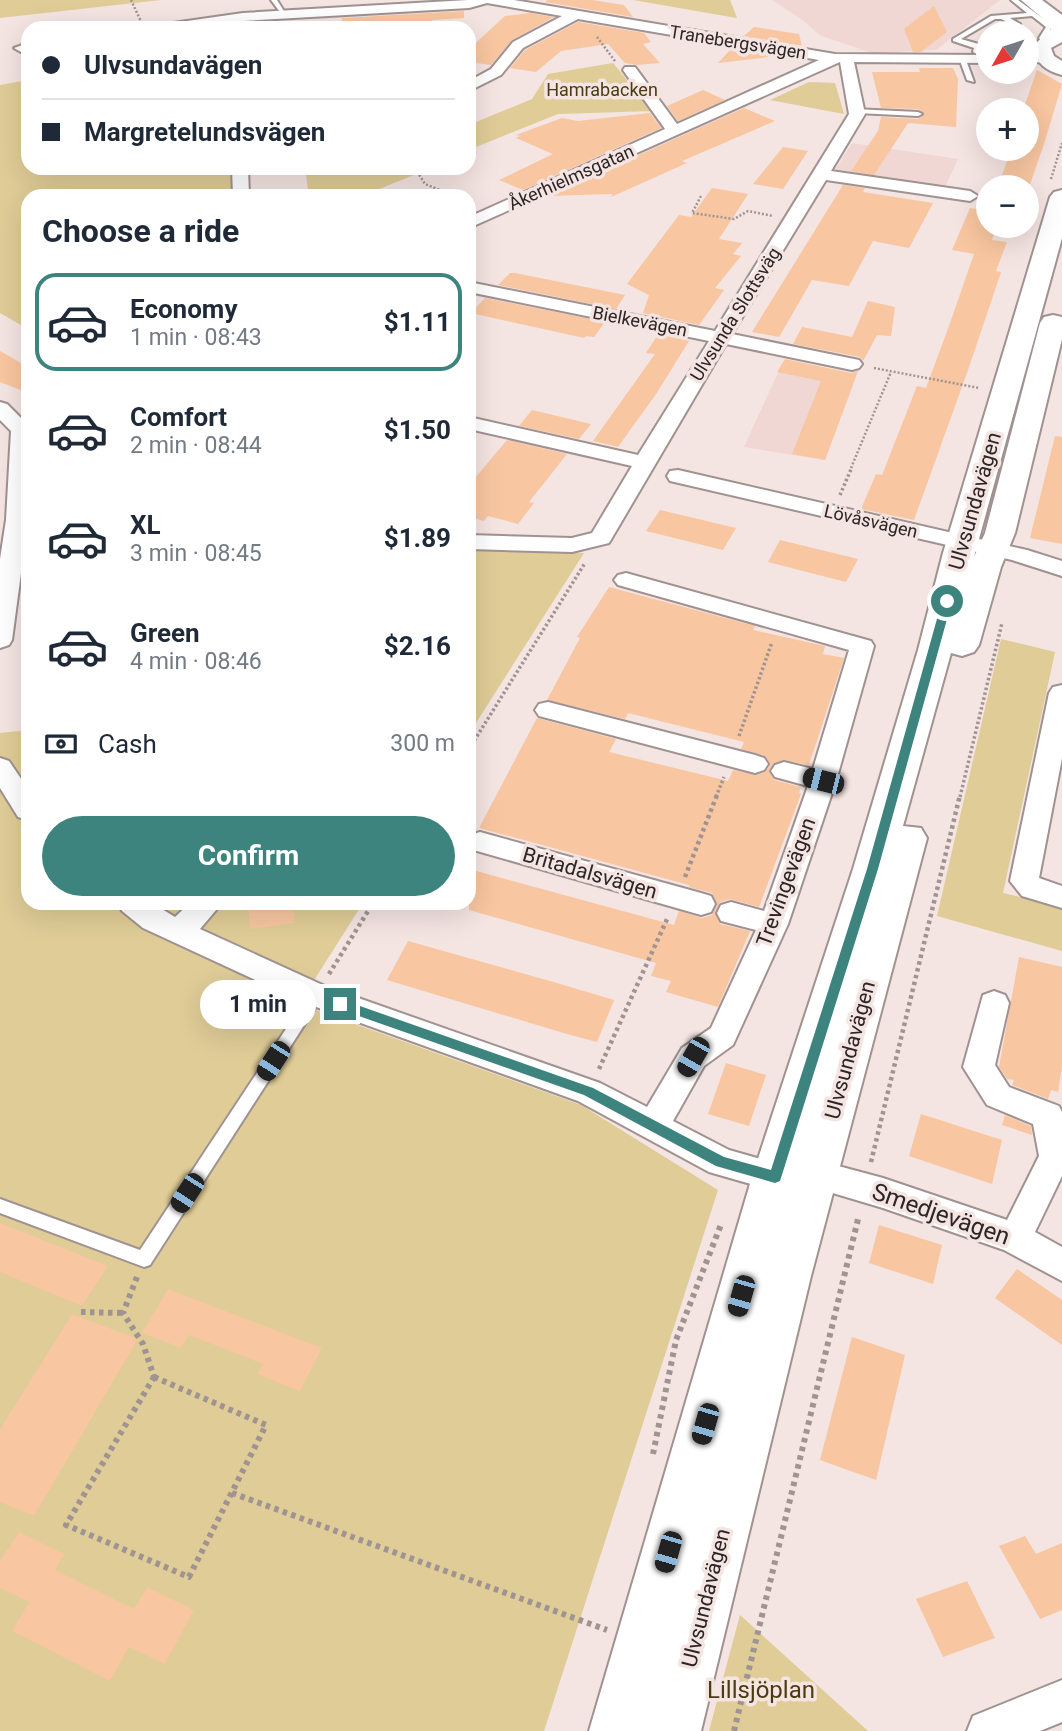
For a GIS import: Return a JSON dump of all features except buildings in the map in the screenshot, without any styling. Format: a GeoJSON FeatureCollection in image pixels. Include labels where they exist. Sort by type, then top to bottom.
{"type":"FeatureCollection","features":[{"type":"Feature","properties":{"kind":"main road"},"geometry":{"type":"LineString","coordinates":[[1035,5],[1062,16]]}},
{"type":"Feature","properties":{"kind":"main road"},"geometry":{"type":"LineString","coordinates":[[1035,5],[1060,23],[1061,30],[1046,50]]}},
{"type":"Feature","properties":{"kind":"main road","name":"Ulvsundavägen"},"geometry":{"type":"LineString","coordinates":[[618,1731],[985,567],[978,547],[1006,393],[1062,197]]}},
{"type":"Feature","properties":{"kind":"main road","name":"Ulvsundavägen"},"geometry":{"type":"LineString","coordinates":[[978,547],[1062,291]]}},
{"type":"Feature","properties":{"kind":"main road","name":"Ulvsundavägen"},"geometry":{"type":"LineString","coordinates":[[673,1731],[787,1276],[795,1175]]}},
{"type":"Feature","properties":{"kind":"street","name":"Tranebergsvägen"},"geometry":{"type":"LineString","coordinates":[[215,21],[243,17],[469,4],[487,0],[841,58],[962,60],[976,57]]}},
{"type":"Feature","properties":{"kind":"street"},"geometry":{"type":"LineString","coordinates":[[313,21],[323,12]]}},
{"type":"Feature","properties":{"kind":"street"},"geometry":{"type":"LineString","coordinates":[[476,83],[496,72],[518,44],[575,15]]}},
{"type":"Feature","properties":{"kind":"street"},"geometry":{"type":"LineString","coordinates":[[841,58],[857,111]]}},
{"type":"Feature","properties":{"kind":"street","name":"Åkerhielmsgatan"},"geometry":{"type":"LineString","coordinates":[[476,220],[841,58]]}},
{"type":"Feature","properties":{"kind":"street"},"geometry":{"type":"LineString","coordinates":[[633,76],[674,131]]}},
{"type":"Feature","properties":{"kind":"street","name":"Ulvsunda Slottsväg"},"geometry":{"type":"LineString","coordinates":[[601,538],[643,462],[822,175],[857,111]]}},
{"type":"Feature","properties":{"kind":"street"},"geometry":{"type":"LineString","coordinates":[[822,175],[970,196]]}},
{"type":"Feature","properties":{"kind":"street","name":"Bielkevägen"},"geometry":{"type":"LineString","coordinates":[[476,288],[852,364]]}},
{"type":"Feature","properties":{"kind":"street"},"geometry":{"type":"LineString","coordinates":[[0,408],[21,430],[17,520],[0,640]]}},
{"type":"Feature","properties":{"kind":"street"},"geometry":{"type":"LineString","coordinates":[[476,426],[643,462]]}},
{"type":"Feature","properties":{"kind":"street","name":"Lövåsvägen"},"geometry":{"type":"LineString","coordinates":[[678,476],[1031,558],[1062,569]]}},
{"type":"Feature","properties":{"kind":"street"},"geometry":{"type":"LineString","coordinates":[[476,542],[572,545],[601,538]]}},
{"type":"Feature","properties":{"kind":"street","name":"Trevingevägen"},"geometry":{"type":"LineString","coordinates":[[626,580],[862,646],[823,781],[774,924],[722,1035],[693,1057],[653,1126]]}},
{"type":"Feature","properties":{"kind":"street"},"geometry":{"type":"LineString","coordinates":[[1062,693],[1024,881],[1032,889],[1062,897]]}},
{"type":"Feature","properties":{"kind":"street"},"geometry":{"type":"LineString","coordinates":[[548,710],[743,760]]}},
{"type":"Feature","properties":{"kind":"street"},"geometry":{"type":"LineString","coordinates":[[0,766],[21,799]]}},
{"type":"Feature","properties":{"kind":"street"},"geometry":{"type":"LineString","coordinates":[[784,771],[823,781]]}},
{"type":"Feature","properties":{"kind":"street","name":"Britadalsvägen"},"geometry":{"type":"LineString","coordinates":[[480,842],[689,901]]}},
{"type":"Feature","properties":{"kind":"street","name":"Smedjevägen"},"geometry":{"type":"LineString","coordinates":[[141,910],[153,920],[316,995],[589,1092],[721,1162],[865,1188],[1015,1238],[1062,1265]]}},
{"type":"Feature","properties":{"kind":"street"},"geometry":{"type":"LineString","coordinates":[[178,932],[201,910]]}},
{"type":"Feature","properties":{"kind":"street"},"geometry":{"type":"LineString","coordinates":[[732,913],[774,924]]}},
{"type":"Feature","properties":{"kind":"street"},"geometry":{"type":"LineString","coordinates":[[994,1003],[979,1067],[998,1096],[1048,1116],[1055,1156],[1015,1238]]}},
{"type":"Feature","properties":{"kind":"street"},"geometry":{"type":"LineString","coordinates":[[988,1731],[1062,1701]]}},
{"type":"Feature","properties":{"kind":"lane"},"geometry":{"type":"LineString","coordinates":[[274,0],[285,15]]}},
{"type":"Feature","properties":{"kind":"lane"},"geometry":{"type":"LineString","coordinates":[[1014,0],[1035,5]]}},
{"type":"Feature","properties":{"kind":"lane"},"geometry":{"type":"LineString","coordinates":[[986,21],[1035,5]]}},
{"type":"Feature","properties":{"kind":"lane"},"geometry":{"type":"LineString","coordinates":[[1002,16],[1011,21]]}},
{"type":"Feature","properties":{"kind":"lane"},"geometry":{"type":"LineString","coordinates":[[976,27],[955,40],[976,50]]}},
{"type":"Feature","properties":{"kind":"lane"},"geometry":{"type":"LineString","coordinates":[[962,60],[971,80]]}},
{"type":"Feature","properties":{"kind":"lane"},"geometry":{"type":"LineString","coordinates":[[857,111],[918,114]]}},
{"type":"Feature","properties":{"kind":"lane"},"geometry":{"type":"LineString","coordinates":[[0,1206],[144,1259],[316,995]]}},
{"type":"Feature","properties":{"kind":"path"},"geometry":{"type":"LineString","coordinates":[[131,0],[141,21]]}},
{"type":"Feature","properties":{"kind":"path"},"geometry":{"type":"LineString","coordinates":[[575,15],[591,28],[629,81],[633,76]]}},
{"type":"Feature","properties":{"kind":"path"},"geometry":{"type":"LineString","coordinates":[[419,175],[425,184],[438,189]]}},
{"type":"Feature","properties":{"kind":"path"},"geometry":{"type":"LineString","coordinates":[[701,196],[692,213],[734,219],[748,211],[794,220]]}},
{"type":"Feature","properties":{"kind":"path"},"geometry":{"type":"LineString","coordinates":[[852,364],[1006,393]]}},
{"type":"Feature","properties":{"kind":"path"},"geometry":{"type":"LineString","coordinates":[[832,512],[891,372]]}},
{"type":"Feature","properties":{"kind":"path"},"geometry":{"type":"LineString","coordinates":[[476,738],[601,538]]}},
{"type":"Feature","properties":{"kind":"path"},"geometry":{"type":"LineString","coordinates":[[734,1731],[1003,619]]}},
{"type":"Feature","properties":{"kind":"path"},"geometry":{"type":"LineString","coordinates":[[589,1092],[689,901],[743,760],[779,623]]}},
{"type":"Feature","properties":{"kind":"path"},"geometry":{"type":"LineString","coordinates":[[316,995],[369,910]]}},
{"type":"Feature","properties":{"kind":"path"},"geometry":{"type":"LineString","coordinates":[[123,1313],[144,1259]]}},
{"type":"Feature","properties":{"kind":"path"},"geometry":{"type":"LineString","coordinates":[[80,1312],[123,1313]]}},
{"type":"Feature","properties":{"kind":"path"},"geometry":{"type":"LineString","coordinates":[[123,1313],[143,1344],[154,1377],[266,1425],[189,1577],[66,1525],[154,1377]]}},
{"type":"Feature","properties":{"kind":"path"},"geometry":{"type":"LineString","coordinates":[[232,1493],[617,1634]]}},
{"type":"Feature","properties":{"kind":"shaded area"},"geometry":{"type":"Polygon","coordinates":[[[772,0],[1000,0],[936,50],[872,53],[821,36],[772,0]]]}},
{"type":"Feature","properties":{"kind":"shaded area"},"geometry":{"type":"Polygon","coordinates":[[[852,143],[958,159],[944,189],[838,173],[835,170],[852,143]]]}},
{"type":"Feature","properties":{"kind":"shaded area"},"geometry":{"type":"Polygon","coordinates":[[[781,366],[822,380],[853,385],[825,460],[744,447],[781,366]]]}},
{"type":"Feature","properties":{"kind":"green space"},"geometry":{"type":"Polygon","coordinates":[[[0,0],[161,0],[0,18],[0,0]]]}},
{"type":"Feature","properties":{"kind":"green space"},"geometry":{"type":"Polygon","coordinates":[[[633,0],[730,0],[737,18],[633,0]]]}},
{"type":"Feature","properties":{"kind":"green space","name":"Hamrabacken"},"geometry":{"type":"Polygon","coordinates":[[[613,63],[652,111],[558,114],[476,147],[476,122],[532,99],[548,74],[613,63]]]}},
{"type":"Feature","properties":{"kind":"green space"},"geometry":{"type":"Polygon","coordinates":[[[21,81],[21,175],[231,175],[232,189],[21,189],[21,325],[0,313],[0,85],[21,81]]]}},
{"type":"Feature","properties":{"kind":"green space"},"geometry":{"type":"Polygon","coordinates":[[[809,82],[835,83],[844,114],[770,100],[809,82]]]}},
{"type":"Feature","properties":{"kind":"green space"},"geometry":{"type":"Polygon","coordinates":[[[306,175],[414,175],[379,189],[308,189],[306,175]]]}},
{"type":"Feature","properties":{"kind":"green space"},"geometry":{"type":"Polygon","coordinates":[[[476,549],[584,553],[476,723],[476,549]]]}},
{"type":"Feature","properties":{"kind":"green space"},"geometry":{"type":"Polygon","coordinates":[[[1001,639],[1055,652],[1003,893],[1062,907],[1062,951],[937,916],[1001,639]]]}},
{"type":"Feature","properties":{"kind":"green space"},"geometry":{"type":"Polygon","coordinates":[[[21,731],[21,910],[359,910],[299,1004],[581,1105],[718,1190],[544,1731],[0,1731],[0,733],[21,731]]]}},
{"type":"Feature","properties":{"kind":"green space","name":"Lillsjöplan"},"geometry":{"type":"Polygon","coordinates":[[[740,1615],[868,1731],[709,1731],[740,1615]]]}},
{"type":"Feature","properties":{"kind":"route"},"geometry":{"type":"LineString","coordinates":[[340,1004],[589,1092],[721,1162],[775,1177],[872,869],[947,601]]}}]}
